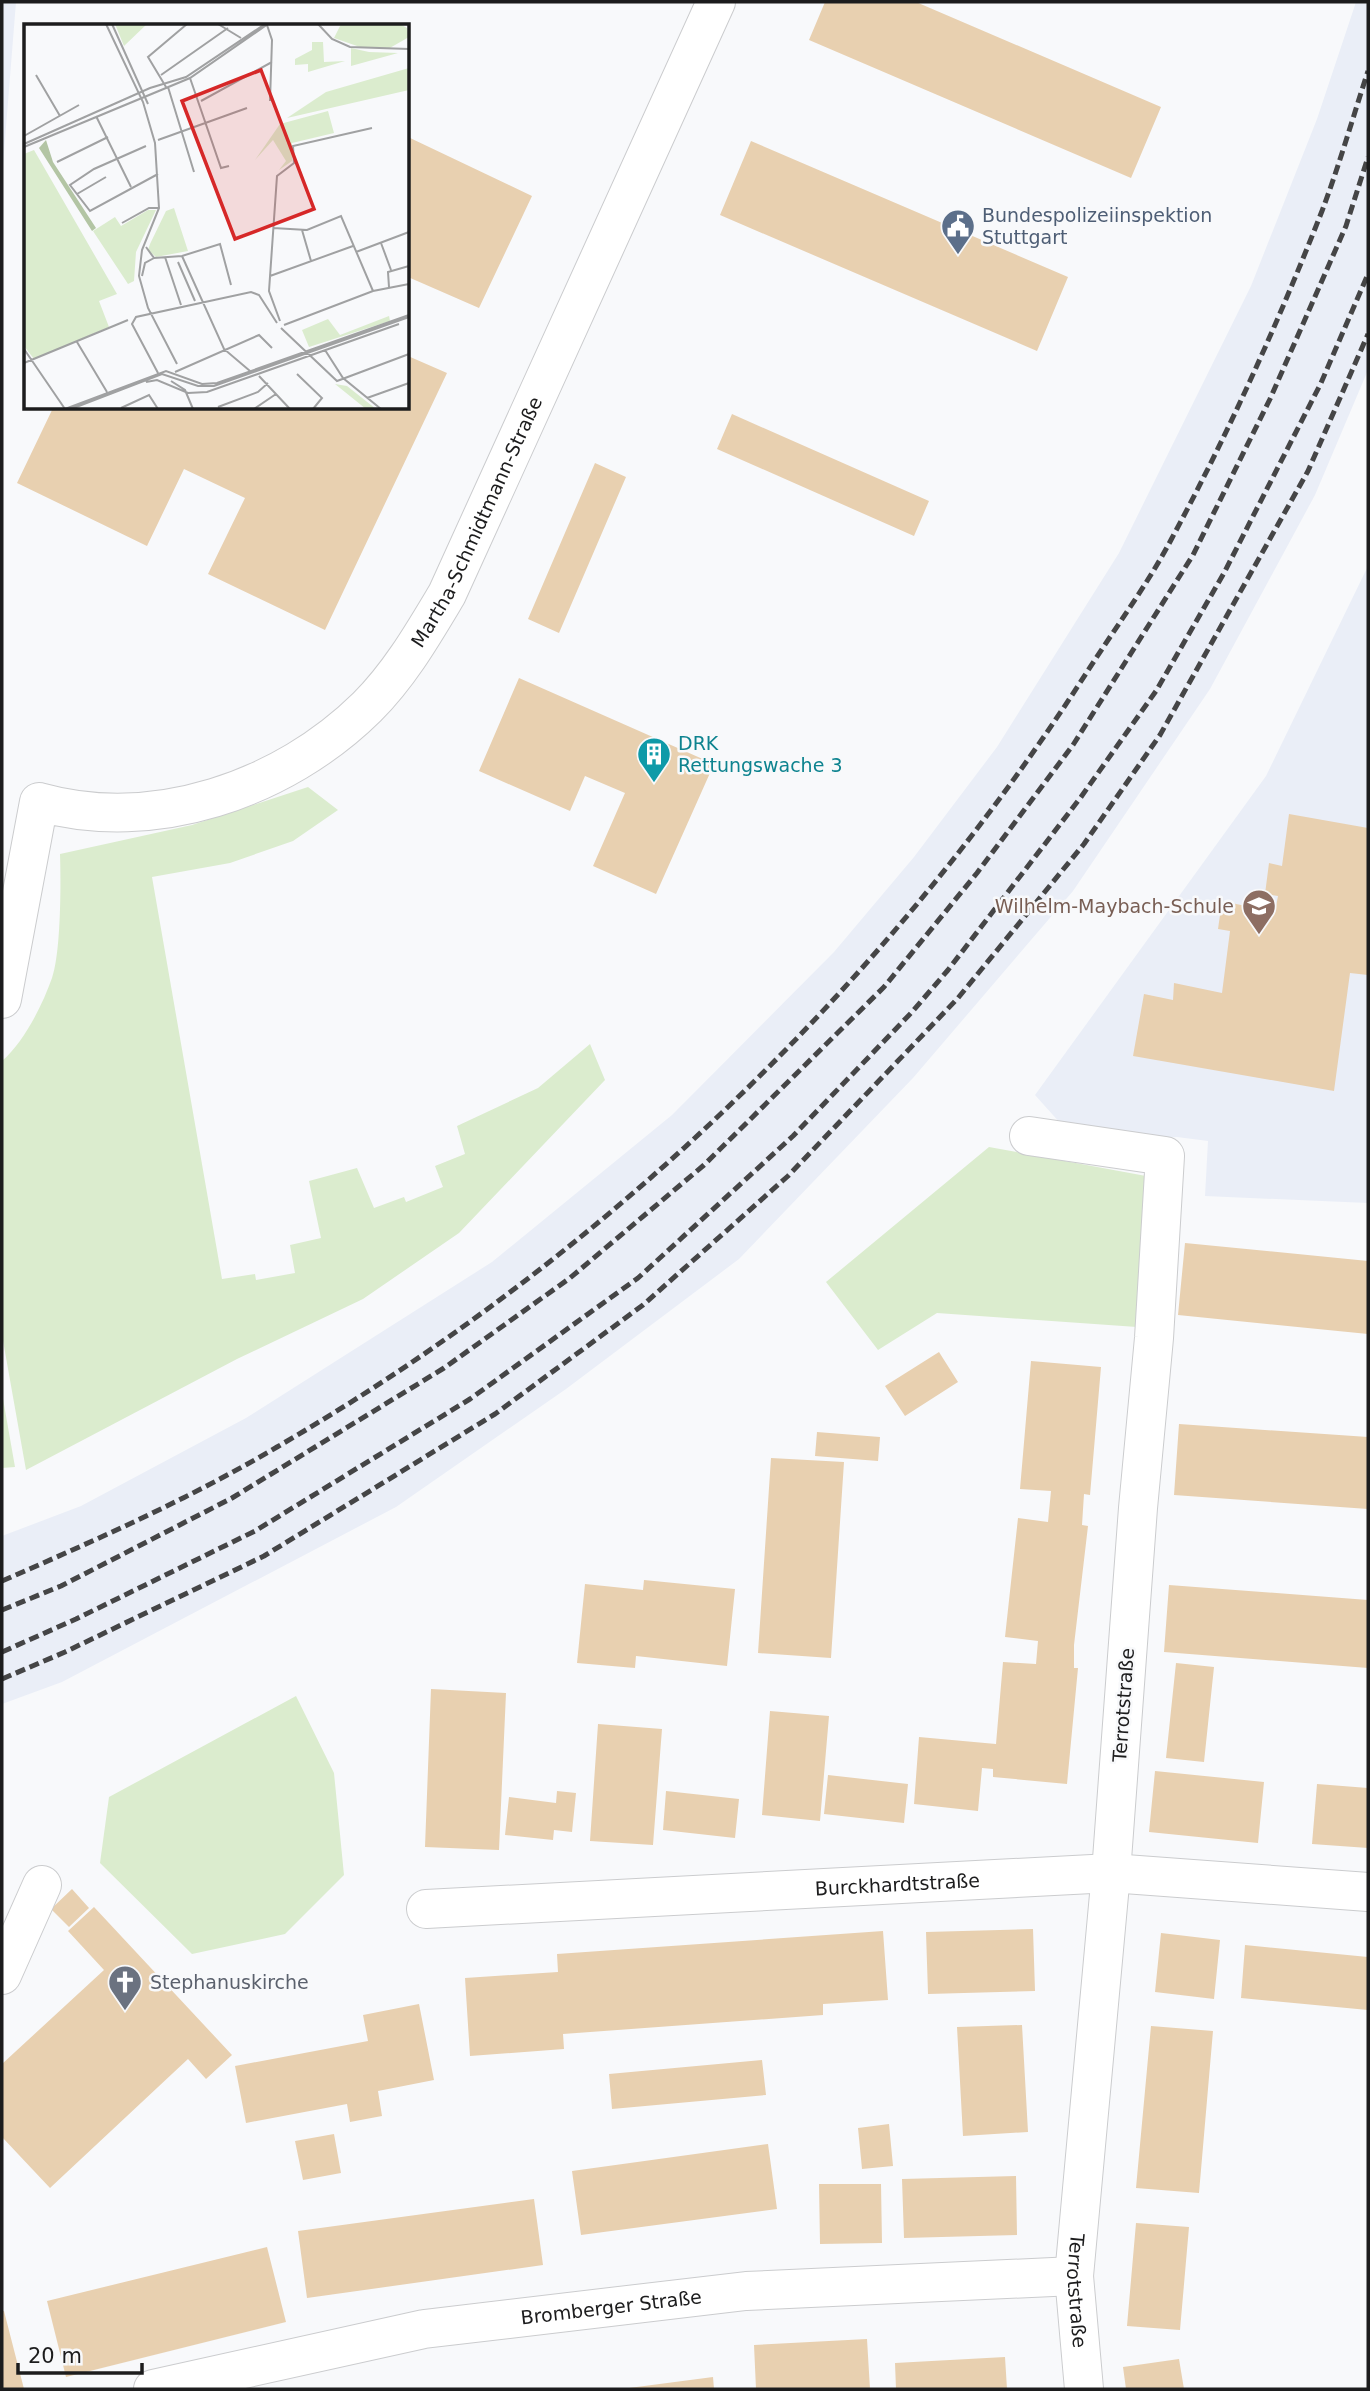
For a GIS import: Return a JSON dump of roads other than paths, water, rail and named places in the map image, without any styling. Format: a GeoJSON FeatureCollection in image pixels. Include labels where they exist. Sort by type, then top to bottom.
{"type":"FeatureCollection","features":[{"type":"Feature","properties":{"kind":"street","name":"Martha-Schmidtmann-Straße"},"geometry":{"type":"LineString","coordinates":[[2,999],[39,802],[74,811],[126,813],[177,807],[227,794],[275,774],[319,747],[368,706],[398,671],[447,594],[716,2]]}},
{"type":"Feature","properties":{"kind":"street","name":"Terrotstraße"},"geometry":{"type":"LineString","coordinates":[[1029,1136],[1165,1156],[1154,1338],[1138,1508],[1111,1873],[1074,2276],[1084,2389]]}},
{"type":"Feature","properties":{"kind":"street","name":"Burckhardtstraße"},"geometry":{"type":"LineString","coordinates":[[426,1909],[1111,1873],[1368,1892]]}},
{"type":"Feature","properties":{"kind":"street"},"geometry":{"type":"LineString","coordinates":[[2,1975],[42,1885]]}},
{"type":"Feature","properties":{"kind":"street","name":"Bromberger Straße"},"geometry":{"type":"LineString","coordinates":[[153,2389],[425,2329],[746,2291],[1074,2276]]}},
{"type":"Feature","properties":{"kind":"railway"},"geometry":{"type":"LineString","coordinates":[[2,1581],[210,1484],[277,1447],[397,1372],[512,1291],[623,1202],[728,1107],[827,1006],[920,900],[1007,788],[1163,555],[1233,417],[1288,294],[1328,194],[1368,71]]}},
{"type":"Feature","properties":{"kind":"railway"},"geometry":{"type":"LineString","coordinates":[[2,1610],[61,1586],[232,1498],[444,1368],[570,1278],[704,1165],[884,987],[977,873],[1073,745],[1193,555],[1270,399],[1346,226],[1368,157]]}},
{"type":"Feature","properties":{"kind":"railway"},"geometry":{"type":"LineString","coordinates":[[2,1652],[76,1619],[255,1531],[470,1399],[638,1278],[793,1136],[912,1012],[948,970],[1081,797],[1156,691],[1224,573],[1321,383],[1368,274]]}},
{"type":"Feature","properties":{"kind":"railway"},"geometry":{"type":"LineString","coordinates":[[2,1679],[65,1652],[264,1556],[495,1414],[643,1305],[788,1176],[958,998],[1084,844],[1160,735],[1308,471],[1368,334]]}},
{"type":"Feature","properties":{"kind":"place","name":"Bundespolizeiinspektion Stuttgart"},"geometry":{"type":"Point","coordinates":[958,256]}},
{"type":"Feature","properties":{"kind":"place","name":"DRK Rettungswache 3"},"geometry":{"type":"Point","coordinates":[654,784]}},
{"type":"Feature","properties":{"kind":"place","name":"Wilhelm-Maybach-Schule"},"geometry":{"type":"Point","coordinates":[1259,936]}},
{"type":"Feature","properties":{"kind":"place","name":"Stephanuskirche"},"geometry":{"type":"Point","coordinates":[125,2012]}}]}
